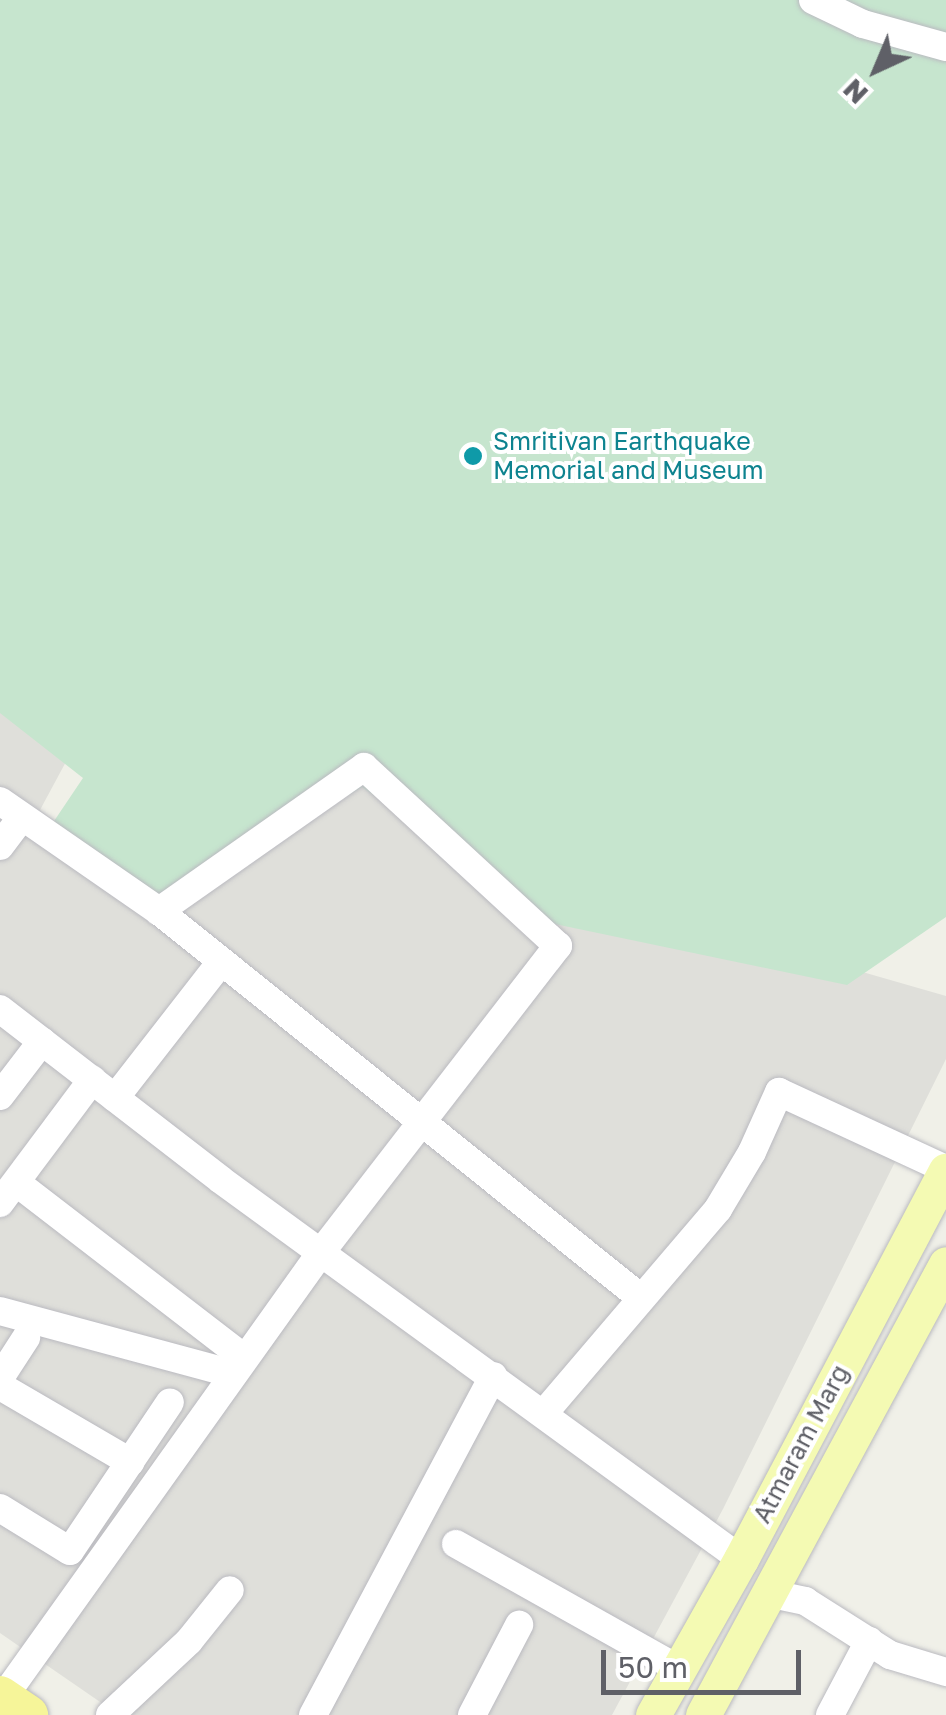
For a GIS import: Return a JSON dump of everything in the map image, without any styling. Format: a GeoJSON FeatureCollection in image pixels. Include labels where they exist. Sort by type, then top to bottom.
{"type":"FeatureCollection","features":[{"type":"Feature","properties":{"kind":"main road","name":"Atmaram Marg"},"geometry":{"type":"LineString","coordinates":[[653,1715],[741,1559],[946,1170]]}},
{"type":"Feature","properties":{"kind":"main road","name":"Atmaram Marg"},"geometry":{"type":"LineString","coordinates":[[704,1715],[946,1264]]}},
{"type":"Feature","properties":{"kind":"street"},"geometry":{"type":"LineString","coordinates":[[812,0],[863,24],[946,47]]}},
{"type":"Feature","properties":{"kind":"street"},"geometry":{"type":"LineString","coordinates":[[13,1700],[238,1366],[322,1250],[558,946],[364,767],[158,912]]}},
{"type":"Feature","properties":{"kind":"street"},"geometry":{"type":"LineString","coordinates":[[0,846],[11,809],[158,912],[640,1298]]}},
{"type":"Feature","properties":{"kind":"street"},"geometry":{"type":"LineString","coordinates":[[220,963],[8,1193],[238,1366]]}},
{"type":"Feature","properties":{"kind":"street"},"geometry":{"type":"LineString","coordinates":[[0,1009],[741,1559]]}},
{"type":"Feature","properties":{"kind":"street"},"geometry":{"type":"LineString","coordinates":[[0,1096],[42,1041]]}},
{"type":"Feature","properties":{"kind":"street"},"geometry":{"type":"LineString","coordinates":[[544,1413],[718,1209],[752,1152],[779,1092],[946,1170]]}},
{"type":"Feature","properties":{"kind":"street"},"geometry":{"type":"LineString","coordinates":[[0,1311],[238,1366]]}},
{"type":"Feature","properties":{"kind":"street"},"geometry":{"type":"LineString","coordinates":[[0,1378],[26,1338]]}},
{"type":"Feature","properties":{"kind":"street"},"geometry":{"type":"LineString","coordinates":[[313,1715],[493,1376]]}},
{"type":"Feature","properties":{"kind":"street"},"geometry":{"type":"LineString","coordinates":[[0,1386],[130,1462]]}},
{"type":"Feature","properties":{"kind":"street"},"geometry":{"type":"LineString","coordinates":[[0,1508],[70,1551],[170,1402]]}},
{"type":"Feature","properties":{"kind":"street"},"geometry":{"type":"LineString","coordinates":[[456,1544],[679,1669]]}},
{"type":"Feature","properties":{"kind":"street"},"geometry":{"type":"LineString","coordinates":[[110,1715],[188,1641],[230,1590]]}},
{"type":"Feature","properties":{"kind":"street"},"geometry":{"type":"LineString","coordinates":[[772,1594],[805,1601],[918,1667],[946,1672]]}},
{"type":"Feature","properties":{"kind":"street"},"geometry":{"type":"LineString","coordinates":[[472,1715],[519,1625]]}},
{"type":"Feature","properties":{"kind":"street"},"geometry":{"type":"LineString","coordinates":[[830,1715],[868,1641]]}},
{"type":"Feature","properties":{"kind":"shaded area"},"geometry":{"type":"Polygon","coordinates":[[[0,705],[68,758],[40,810],[157,899],[362,771],[546,910],[866,973],[946,996],[946,1059],[723,1509],[612,1715],[119,1715],[0,1633],[0,705]]]}},
{"type":"Feature","properties":{"kind":"green space","name":"Smritivan Earthquake Memorial and Museum"},"geometry":{"type":"Polygon","coordinates":[[[0,0],[946,0],[946,917],[847,985],[550,923],[362,787],[159,911],[48,830],[83,778],[0,713],[0,0]]]}},
{"type":"Feature","properties":{"kind":"place","name":"Smritivan Earthquake Memorial and Museum"},"geometry":{"type":"Point","coordinates":[473,456]}}]}
